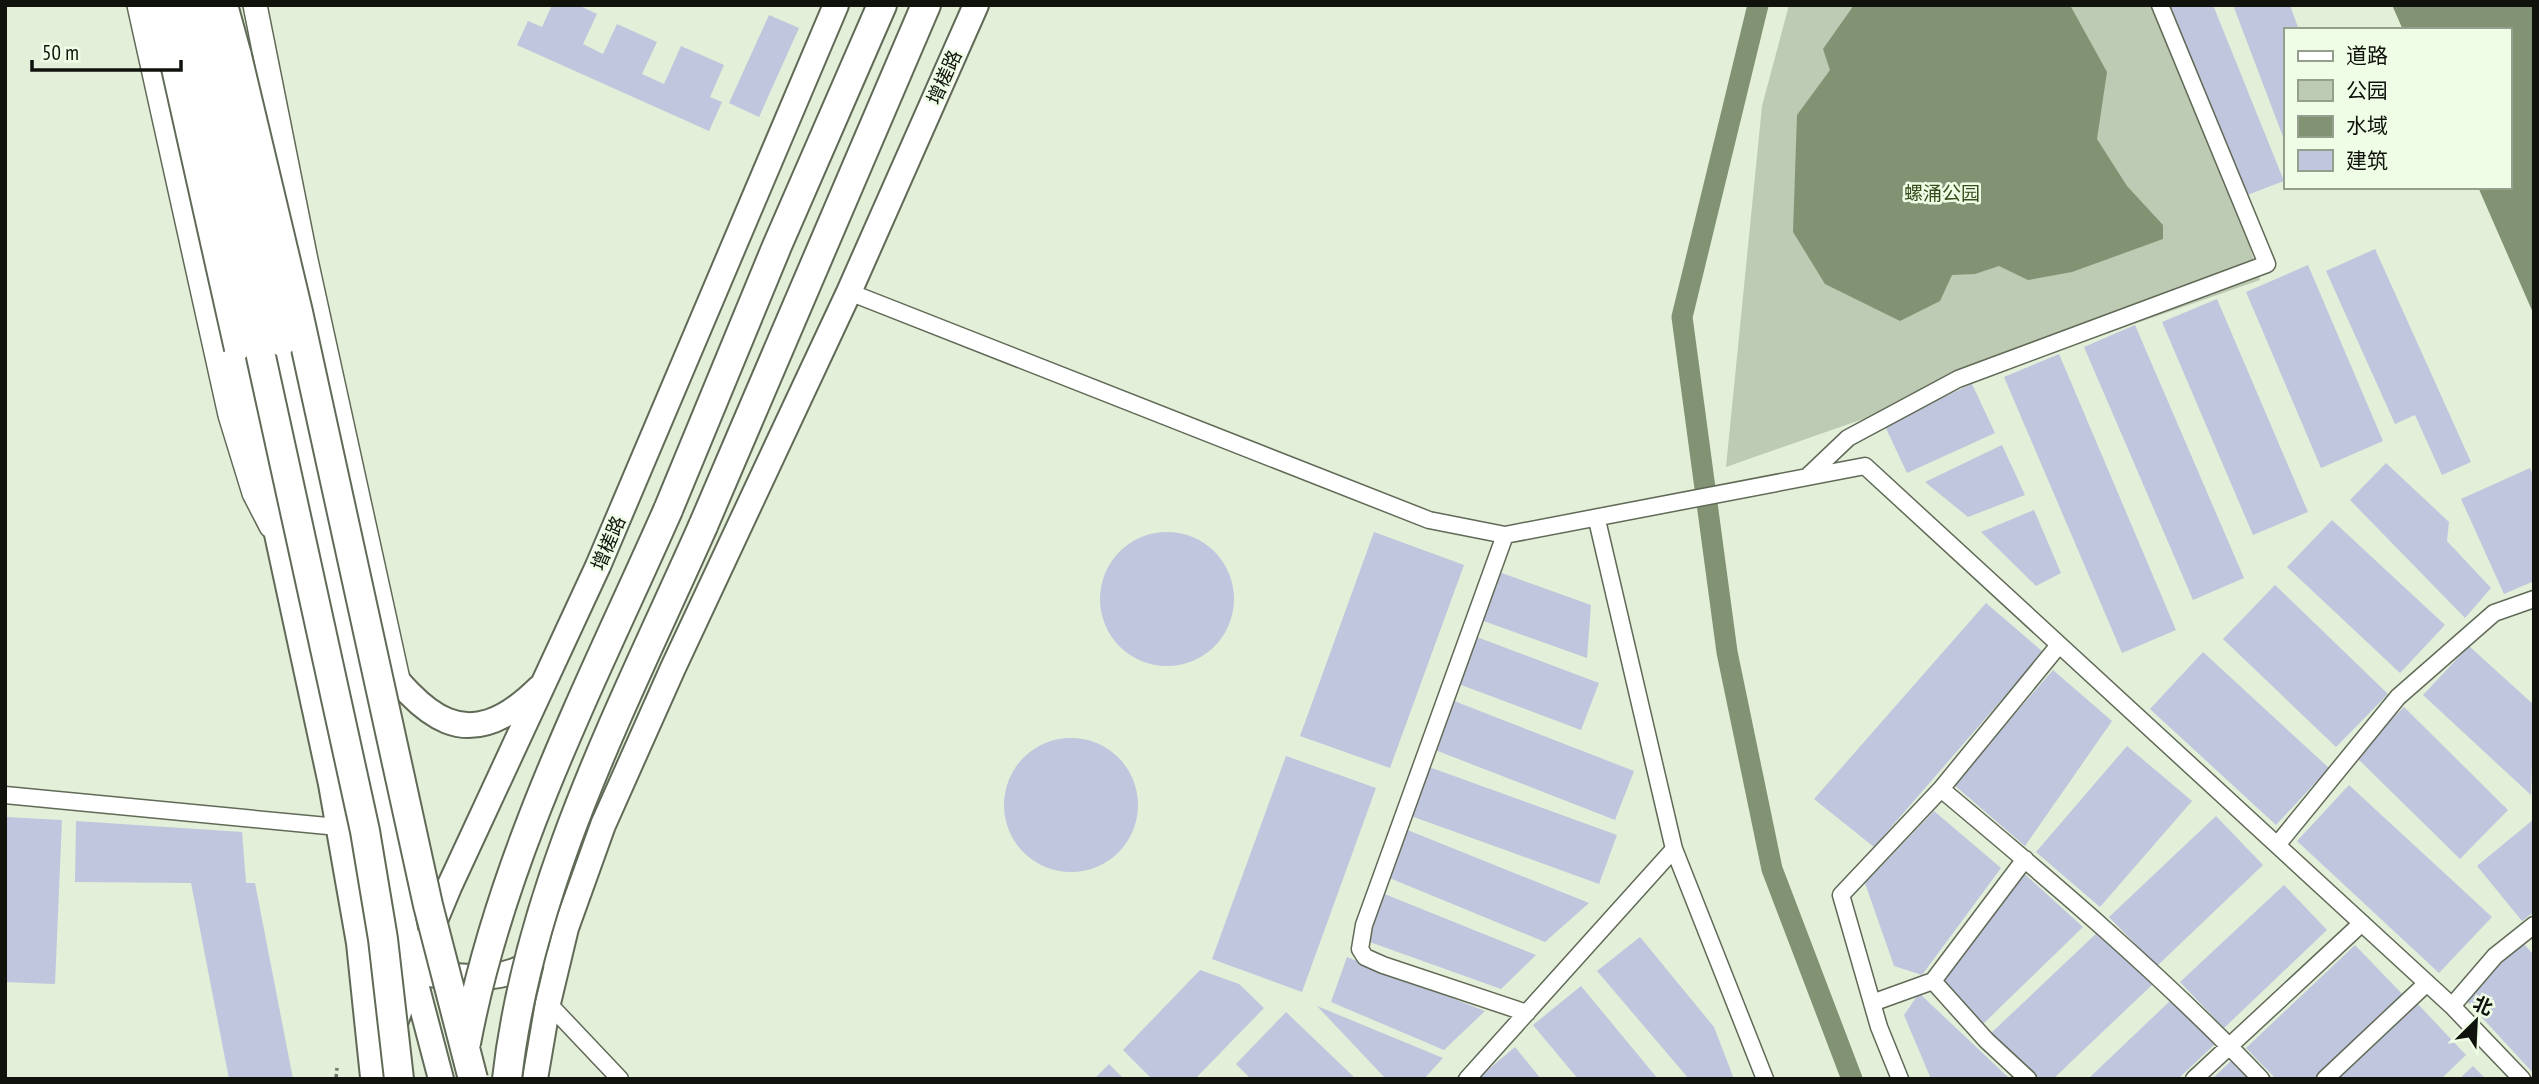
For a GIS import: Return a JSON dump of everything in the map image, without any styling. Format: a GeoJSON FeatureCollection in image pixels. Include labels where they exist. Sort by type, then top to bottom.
{"type":"FeatureCollection","features":[{"type":"Feature","properties":{"kind":"highway"},"geometry":{"type":"LineString","coordinates":[[181,5],[201,82],[365,831],[383,939],[399,1079]]}},
{"type":"Feature","properties":{"kind":"highway"},"geometry":{"type":"LineString","coordinates":[[223,5],[295,299],[439,951],[473,1079]]}},
{"type":"Feature","properties":{"kind":"highway"},"geometry":{"type":"LineString","coordinates":[[460,1079],[476,993],[512,874],[553,772],[668,510],[777,246],[882,5]]}},
{"type":"Feature","properties":{"kind":"highway"},"geometry":{"type":"LineString","coordinates":[[507,1079],[518,999],[560,856],[926,5]]}},
{"type":"Feature","properties":{"kind":"main road"},"geometry":{"type":"LineString","coordinates":[[159,5],[318,711],[359,943],[374,1079]]}},
{"type":"Feature","properties":{"kind":"main road"},"geometry":{"type":"LineString","coordinates":[[201,5],[218,65],[282,344],[339,605],[413,972],[441,1079]]}},
{"type":"Feature","properties":{"kind":"main road","name":"增槎路"},"geometry":{"type":"LineString","coordinates":[[374,1079],[413,972],[449,887],[598,566],[836,5]]}},
{"type":"Feature","properties":{"kind":"main road","name":"增槎路"},"geometry":{"type":"LineString","coordinates":[[535,1079],[548,1003],[569,917],[587,863],[632,756],[849,292],[976,5]]}},
{"type":"Feature","properties":{"kind":"main road"},"geometry":{"type":"LineString","coordinates":[[339,605],[399,684],[433,717],[459,725],[476,724],[506,714],[522,705],[545,682]]}},
{"type":"Feature","properties":{"kind":"main road"},"geometry":{"type":"LineString","coordinates":[[359,943],[373,962],[413,972],[474,976],[522,970],[546,947],[569,917]]}},
{"type":"Feature","properties":{"kind":"street"},"geometry":{"type":"LineString","coordinates":[[139,5],[230,415],[247,474],[280,541]]}},
{"type":"Feature","properties":{"kind":"street"},"geometry":{"type":"LineString","coordinates":[[255,5],[399,684]]}},
{"type":"Feature","properties":{"kind":"street"},"geometry":{"type":"LineString","coordinates":[[1807,477],[1848,439],[1958,379],[2267,264],[2160,5]]}},
{"type":"Feature","properties":{"kind":"street"},"geometry":{"type":"LineString","coordinates":[[176,175],[285,151]]}},
{"type":"Feature","properties":{"kind":"street"},"geometry":{"type":"LineString","coordinates":[[849,292],[1430,520],[1504,535],[1597,520],[1865,466],[2452,1006],[2522,1079]]}},
{"type":"Feature","properties":{"kind":"street"},"geometry":{"type":"LineString","coordinates":[[320,525],[343,428]]}},
{"type":"Feature","properties":{"kind":"street"},"geometry":{"type":"LineString","coordinates":[[1597,520],[1674,849],[1765,1079]]}},
{"type":"Feature","properties":{"kind":"street"},"geometry":{"type":"LineString","coordinates":[[1504,535],[1364,925],[1360,949],[1365,957],[1383,965],[1527,1013]]}},
{"type":"Feature","properties":{"kind":"street"},"geometry":{"type":"LineString","coordinates":[[2277,845],[2398,697],[2494,613],[2534,598]]}},
{"type":"Feature","properties":{"kind":"street"},"geometry":{"type":"LineString","coordinates":[[1900,1079],[1872,1003],[1841,895],[1941,789],[2059,645]]}},
{"type":"Feature","properties":{"kind":"street"},"geometry":{"type":"LineString","coordinates":[[1941,789],[2025,859],[2229,1046],[2261,1079]]}},
{"type":"Feature","properties":{"kind":"street"},"geometry":{"type":"LineString","coordinates":[[5,795],[338,827]]}},
{"type":"Feature","properties":{"kind":"street"},"geometry":{"type":"LineString","coordinates":[[1467,1079],[1674,849]]}},
{"type":"Feature","properties":{"kind":"street"},"geometry":{"type":"LineString","coordinates":[[1872,1003],[1933,981],[2025,859]]}},
{"type":"Feature","properties":{"kind":"street"},"geometry":{"type":"LineString","coordinates":[[2194,1079],[2362,923]]}},
{"type":"Feature","properties":{"kind":"street"},"geometry":{"type":"LineString","coordinates":[[2452,1006],[2495,956],[2534,925]]}},
{"type":"Feature","properties":{"kind":"street"},"geometry":{"type":"LineString","coordinates":[[1933,981],[1986,1040],[2028,1079]]}},
{"type":"Feature","properties":{"kind":"street"},"geometry":{"type":"LineString","coordinates":[[2325,1079],[2427,983]]}},
{"type":"Feature","properties":{"kind":"street"},"geometry":{"type":"LineString","coordinates":[[548,1003],[620,1079]]}},
{"type":"Feature","properties":{"kind":"path"},"geometry":{"type":"LineString","coordinates":[[336,1079],[337,1068]]}},
{"type":"Feature","properties":{"kind":"green space","name":"螺涌公园"},"geometry":{"type":"Polygon","coordinates":[[[1789,5],[2175,5],[2260,280],[1726,467],[1762,106],[1789,5]]]}},
{"type":"Feature","properties":{"kind":"water"},"geometry":{"type":"Polygon","coordinates":[[[1854,5],[2070,5],[2107,72],[2097,139],[2127,186],[2163,225],[2163,239],[2072,272],[2028,280],[1999,266],[1975,274],[1952,275],[1940,301],[1900,321],[1825,284],[1793,232],[1797,115],[1830,70],[1823,49],[1854,5]]]}},
{"type":"Feature","properties":{"kind":"water"},"geometry":{"type":"Polygon","coordinates":[[[2392,5],[2534,5],[2534,315],[2479,189],[2511,189],[2511,28],[2402,28],[2392,5]]]}},
{"type":"Feature","properties":{"kind":"building"},"geometry":{"type":"Polygon","coordinates":[[[552,5],[578,5],[597,14],[583,44],[603,54],[617,24],[657,42],[642,74],[664,84],[681,46],[724,65],[710,97],[722,102],[709,131],[517,45],[528,21],[542,27],[552,5]]]}},
{"type":"Feature","properties":{"kind":"building"},"geometry":{"type":"Polygon","coordinates":[[[2165,5],[2213,5],[2284,181],[2242,197],[2165,5]]]}},
{"type":"Feature","properties":{"kind":"building"},"geometry":{"type":"Polygon","coordinates":[[[2233,5],[2290,5],[2298,28],[2284,28],[2284,139],[2233,5]]]}},
{"type":"Feature","properties":{"kind":"building"},"geometry":{"type":"Polygon","coordinates":[[[769,15],[799,28],[759,117],[729,103],[769,15]]]}},
{"type":"Feature","properties":{"kind":"building"},"geometry":{"type":"Polygon","coordinates":[[[2375,249],[2471,462],[2442,475],[2415,415],[2395,424],[2326,271],[2375,249]]]}},
{"type":"Feature","properties":{"kind":"building"},"geometry":{"type":"Polygon","coordinates":[[[2308,265],[2383,441],[2321,468],[2246,292],[2308,265]]]}},
{"type":"Feature","properties":{"kind":"building"},"geometry":{"type":"Polygon","coordinates":[[[2217,299],[2308,512],[2253,535],[2162,322],[2217,299]]]}},
{"type":"Feature","properties":{"kind":"building"},"geometry":{"type":"Polygon","coordinates":[[[2135,325],[2244,578],[2193,600],[2084,347],[2135,325]]]}},
{"type":"Feature","properties":{"kind":"building"},"geometry":{"type":"Polygon","coordinates":[[[2059,354],[2176,630],[2122,653],[2004,377],[2059,354]]]}},
{"type":"Feature","properties":{"kind":"building"},"geometry":{"type":"Polygon","coordinates":[[[1972,384],[1995,433],[1907,473],[1884,424],[1972,384]]]}},
{"type":"Feature","properties":{"kind":"building"},"geometry":{"type":"Polygon","coordinates":[[[2002,445],[2025,495],[1968,517],[1925,482],[2002,445]]]}},
{"type":"Feature","properties":{"kind":"building"},"geometry":{"type":"Polygon","coordinates":[[[2386,463],[2449,522],[2447,541],[2491,588],[2465,618],[2350,500],[2386,463]]]}},
{"type":"Feature","properties":{"kind":"building"},"geometry":{"type":"Polygon","coordinates":[[[2530,468],[2534,477],[2534,581],[2504,594],[2461,499],[2530,468]]]}},
{"type":"Feature","properties":{"kind":"building"},"geometry":{"type":"Polygon","coordinates":[[[2034,510],[2061,573],[2036,586],[1981,532],[2034,510]]]}},
{"type":"Feature","properties":{"kind":"building"},"geometry":{"type":"Polygon","coordinates":[[[2332,520],[2445,625],[2400,673],[2287,567],[2332,520]]]}},
{"type":"Feature","properties":{"kind":"building"},"geometry":{"type":"Polygon","coordinates":[[[1167,532],[1193,537],[1215,551],[1229,573],[1234,599],[1229,625],[1215,647],[1193,661],[1167,666],[1141,661],[1119,647],[1105,625],[1100,599],[1105,573],[1119,551],[1141,537],[1167,532]]]}},
{"type":"Feature","properties":{"kind":"building"},"geometry":{"type":"Polygon","coordinates":[[[1374,532],[1464,565],[1390,768],[1300,736],[1374,532]]]}},
{"type":"Feature","properties":{"kind":"building"},"geometry":{"type":"Polygon","coordinates":[[[1496,571],[1591,605],[1587,658],[1478,619],[1496,571]]]}},
{"type":"Feature","properties":{"kind":"building"},"geometry":{"type":"Polygon","coordinates":[[[2275,585],[2388,694],[2336,747],[2223,639],[2275,585]]]}},
{"type":"Feature","properties":{"kind":"building"},"geometry":{"type":"Polygon","coordinates":[[[1986,603],[2043,652],[1874,847],[1814,799],[1986,603]]]}},
{"type":"Feature","properties":{"kind":"building"},"geometry":{"type":"Polygon","coordinates":[[[1474,636],[1599,683],[1581,730],[1456,683],[1474,636]]]}},
{"type":"Feature","properties":{"kind":"building"},"geometry":{"type":"Polygon","coordinates":[[[2469,646],[2534,705],[2531,795],[2423,695],[2469,646]]]}},
{"type":"Feature","properties":{"kind":"building"},"geometry":{"type":"Polygon","coordinates":[[[2203,652],[2329,768],[2276,825],[2150,709],[2203,652]]]}},
{"type":"Feature","properties":{"kind":"building"},"geometry":{"type":"Polygon","coordinates":[[[2053,670],[2112,721],[2025,846],[1953,784],[2053,670]]]}},
{"type":"Feature","properties":{"kind":"building"},"geometry":{"type":"Polygon","coordinates":[[[1449,699],[1634,771],[1615,820],[1430,748],[1449,699]]]}},
{"type":"Feature","properties":{"kind":"building"},"geometry":{"type":"Polygon","coordinates":[[[2404,707],[2508,810],[2460,859],[2355,756],[2404,707]]]}},
{"type":"Feature","properties":{"kind":"building"},"geometry":{"type":"Polygon","coordinates":[[[1071,738],[1097,743],[1118,758],[1133,779],[1138,805],[1133,831],[1118,852],[1097,867],[1071,872],[1045,867],[1024,852],[1009,831],[1004,805],[1009,779],[1024,758],[1045,743],[1071,738]]]}},
{"type":"Feature","properties":{"kind":"building"},"geometry":{"type":"Polygon","coordinates":[[[2127,746],[2192,801],[2100,907],[2036,852],[2127,746]]]}},
{"type":"Feature","properties":{"kind":"building"},"geometry":{"type":"Polygon","coordinates":[[[1286,756],[1376,788],[1302,992],[1212,959],[1286,756]]]}},
{"type":"Feature","properties":{"kind":"building"},"geometry":{"type":"Polygon","coordinates":[[[1429,767],[1617,835],[1599,884],[1411,816],[1429,767]]]}},
{"type":"Feature","properties":{"kind":"building"},"geometry":{"type":"Polygon","coordinates":[[[2349,785],[2492,917],[2439,973],[2297,841],[2349,785]]]}},
{"type":"Feature","properties":{"kind":"building"},"geometry":{"type":"Polygon","coordinates":[[[1934,811],[2001,868],[1922,975],[1894,966],[1865,883],[1934,811]]]}},
{"type":"Feature","properties":{"kind":"building"},"geometry":{"type":"Polygon","coordinates":[[[2216,816],[2263,865],[2157,966],[2109,917],[2216,816]]]}},
{"type":"Feature","properties":{"kind":"building"},"geometry":{"type":"Polygon","coordinates":[[[6,817],[62,820],[55,984],[5,982],[6,817]]]}},
{"type":"Feature","properties":{"kind":"building"},"geometry":{"type":"Polygon","coordinates":[[[2534,819],[2534,912],[2522,921],[2477,866],[2534,819]]]}},
{"type":"Feature","properties":{"kind":"building"},"geometry":{"type":"Polygon","coordinates":[[[76,821],[242,832],[246,883],[255,883],[293,1079],[229,1079],[191,883],[75,882],[76,821]]]}},
{"type":"Feature","properties":{"kind":"building"},"geometry":{"type":"Polygon","coordinates":[[[1405,829],[1589,903],[1545,942],[1387,877],[1405,829]]]}},
{"type":"Feature","properties":{"kind":"building"},"geometry":{"type":"Polygon","coordinates":[[[2019,869],[2083,927],[1981,1026],[1938,982],[2019,869]]]}},
{"type":"Feature","properties":{"kind":"building"},"geometry":{"type":"Polygon","coordinates":[[[2284,885],[2327,930],[2224,1028],[2180,982],[2284,885]]]}},
{"type":"Feature","properties":{"kind":"building"},"geometry":{"type":"Polygon","coordinates":[[[1382,893],[1536,955],[1501,989],[1367,941],[1382,893]]]}},
{"type":"Feature","properties":{"kind":"building"},"geometry":{"type":"Polygon","coordinates":[[[2100,930],[2153,984],[2053,1079],[2030,1079],[1989,1035],[2100,930]]]}},
{"type":"Feature","properties":{"kind":"building"},"geometry":{"type":"Polygon","coordinates":[[[1640,937],[1714,1027],[1734,1079],[1689,1079],[1597,971],[1640,937]]]}},
{"type":"Feature","properties":{"kind":"building"},"geometry":{"type":"Polygon","coordinates":[[[2523,943],[2534,955],[2534,1074],[2464,998],[2523,943]]]}},
{"type":"Feature","properties":{"kind":"building"},"geometry":{"type":"Polygon","coordinates":[[[2355,945],[2404,996],[2317,1079],[2276,1079],[2246,1048],[2355,945]]]}},
{"type":"Feature","properties":{"kind":"building"},"geometry":{"type":"Polygon","coordinates":[[[1347,957],[1485,1011],[1444,1050],[1331,1002],[1347,957]]]}},
{"type":"Feature","properties":{"kind":"building"},"geometry":{"type":"Polygon","coordinates":[[[1200,970],[1239,984],[1264,1008],[1195,1079],[1152,1079],[1123,1050],[1200,970]]]}},
{"type":"Feature","properties":{"kind":"building"},"geometry":{"type":"Polygon","coordinates":[[[1581,986],[1658,1079],[1578,1079],[1533,1025],[1581,986]]]}},
{"type":"Feature","properties":{"kind":"building"},"geometry":{"type":"Polygon","coordinates":[[[1919,993],[2010,1079],[1931,1079],[1904,1015],[1919,993]]]}},
{"type":"Feature","properties":{"kind":"building"},"geometry":{"type":"Polygon","coordinates":[[[2172,999],[2215,1044],[2178,1079],[2088,1079],[2172,999]]]}},
{"type":"Feature","properties":{"kind":"building"},"geometry":{"type":"Polygon","coordinates":[[[2415,1001],[2466,1055],[2441,1079],[2332,1079],[2415,1001]]]}},
{"type":"Feature","properties":{"kind":"building"},"geometry":{"type":"Polygon","coordinates":[[[1317,1006],[1443,1058],[1424,1079],[1386,1079],[1317,1006]]]}},
{"type":"Feature","properties":{"kind":"building"},"geometry":{"type":"Polygon","coordinates":[[[1286,1012],[1356,1079],[1251,1079],[1236,1064],[1286,1012]]]}},
{"type":"Feature","properties":{"kind":"building"},"geometry":{"type":"Polygon","coordinates":[[[1515,1047],[1541,1079],[1477,1079],[1515,1047]]]}},
{"type":"Feature","properties":{"kind":"building"},"geometry":{"type":"Polygon","coordinates":[[[2231,1061],[2248,1079],[2212,1079],[2231,1061]]]}},
{"type":"Feature","properties":{"kind":"building"},"geometry":{"type":"Polygon","coordinates":[[[1109,1064],[1124,1079],[1094,1079],[1109,1064]]]}},
{"type":"Feature","properties":{"kind":"building"},"geometry":{"type":"Polygon","coordinates":[[[2473,1066],[2486,1079],[2459,1079],[2473,1066]]]}},
{"type":"Feature","properties":{"kind":"waterway"},"geometry":{"type":"LineString","coordinates":[[1758,5],[1682,317],[1727,652],[1772,869],[1852,1079]]}}]}
